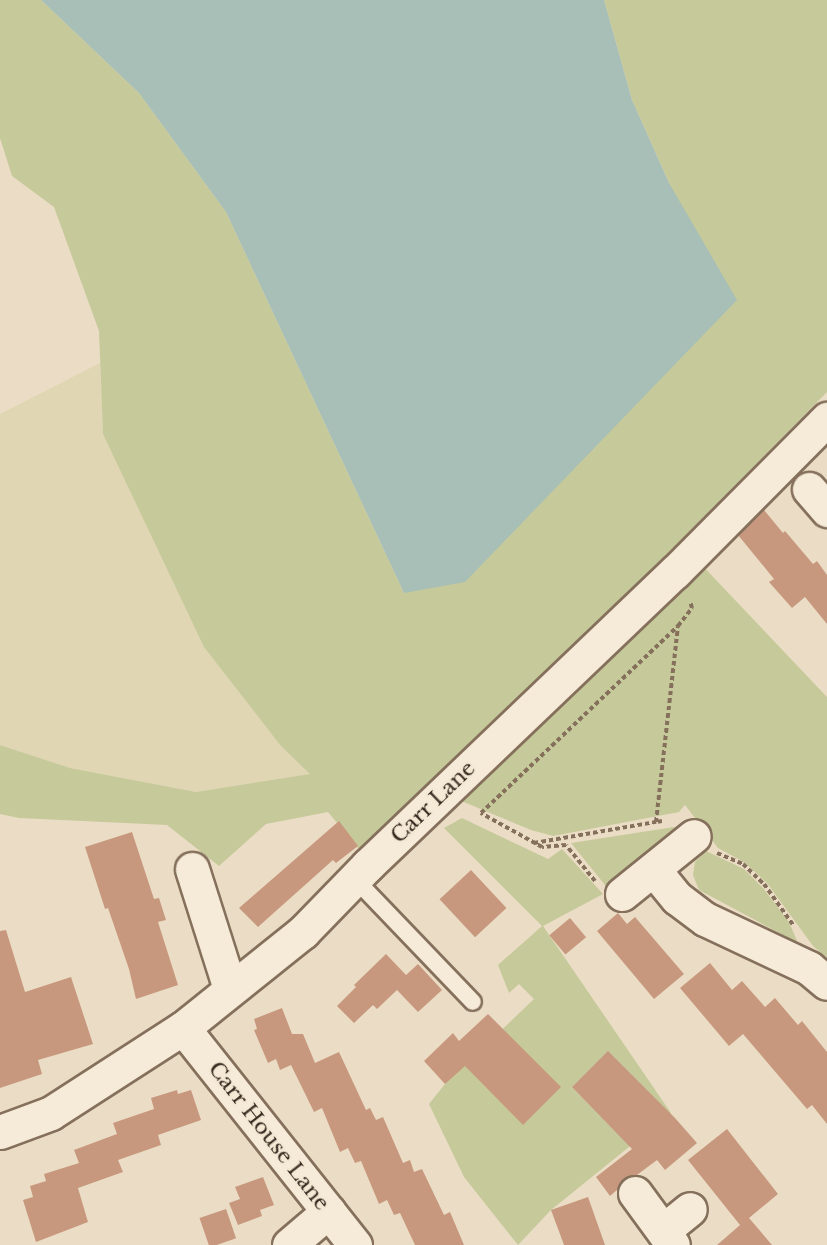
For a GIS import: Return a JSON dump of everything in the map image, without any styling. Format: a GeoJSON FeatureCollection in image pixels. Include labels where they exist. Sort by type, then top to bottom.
{"type":"FeatureCollection","features":[{"type":"Feature","properties":{"kind":"street","name":"Carr Lane"},"geometry":{"type":"LineString","coordinates":[[0,1132],[51,1113],[183,1028],[303,932],[355,879],[675,572],[827,419]]}},
{"type":"Feature","properties":{"kind":"street"},"geometry":{"type":"LineString","coordinates":[[622,894],[694,836]]}},
{"type":"Feature","properties":{"kind":"street"},"geometry":{"type":"LineString","coordinates":[[192,869],[230,989]]}},
{"type":"Feature","properties":{"kind":"street"},"geometry":{"type":"LineString","coordinates":[[654,870],[677,898],[705,919],[808,968],[827,983]]}},
{"type":"Feature","properties":{"kind":"street","name":"Carr House Lane"},"geometry":{"type":"LineString","coordinates":[[183,1028],[355,1245]]}},
{"type":"Feature","properties":{"kind":"street"},"geometry":{"type":"LineString","coordinates":[[635,1193],[668,1238],[690,1209]]}},
{"type":"Feature","properties":{"kind":"street"},"geometry":{"type":"LineString","coordinates":[[289,1245],[329,1211]]}},
{"type":"Feature","properties":{"kind":"lane"},"geometry":{"type":"LineString","coordinates":[[355,879],[473,1002]]}},
{"type":"Feature","properties":{"kind":"path"},"geometry":{"type":"LineString","coordinates":[[622,894],[613,902],[566,845],[542,847],[481,813],[678,626],[692,608],[687,587],[675,572]]}},
{"type":"Feature","properties":{"kind":"path"},"geometry":{"type":"LineString","coordinates":[[534,843],[656,822]]}},
{"type":"Feature","properties":{"kind":"shaded area"},"geometry":{"type":"Polygon","coordinates":[[[41,0],[604,0],[632,100],[669,183],[737,300],[465,582],[404,593],[226,212],[139,93],[41,0]]]}},
{"type":"Feature","properties":{"kind":"shaded area"},"geometry":{"type":"Polygon","coordinates":[[[100,363],[103,434],[281,746],[311,774],[196,792],[70,768],[0,745],[0,414],[100,363]]]}},
{"type":"Feature","properties":{"kind":"green space"},"geometry":{"type":"Polygon","coordinates":[[[0,0],[41,0],[139,93],[226,212],[404,593],[669,183],[632,100],[604,0],[827,0],[827,392],[663,558],[376,833],[362,853],[328,812],[266,824],[219,866],[167,825],[19,818],[0,814],[0,745],[70,768],[196,792],[310,774],[281,746],[204,647],[103,434],[99,331],[54,207],[12,176],[0,138],[0,0]]]}},
{"type":"Feature","properties":{"kind":"green space"},"geometry":{"type":"Polygon","coordinates":[[[698,561],[827,697],[827,958],[813,946],[767,883],[744,862],[718,848],[685,805],[679,812],[553,836],[531,830],[459,800],[698,561]]]}},
{"type":"Feature","properties":{"kind":"green space"},"geometry":{"type":"Polygon","coordinates":[[[462,818],[548,859],[562,849],[603,894],[543,926],[671,1113],[551,1210],[518,1245],[464,1177],[429,1104],[445,1084],[534,999],[519,984],[509,993],[498,965],[542,926],[444,828],[462,818]],[[608,1052],[572,1087],[617,1133],[608,1052]]]}},
{"type":"Feature","properties":{"kind":"green space"},"geometry":{"type":"Polygon","coordinates":[[[674,827],[678,831],[609,890],[571,843],[674,827]]]}},
{"type":"Feature","properties":{"kind":"green space"},"geometry":{"type":"Polygon","coordinates":[[[706,851],[744,869],[763,888],[789,922],[798,943],[699,890],[693,875],[695,862],[706,851]]]}},
{"type":"Feature","properties":{"kind":"building"},"geometry":{"type":"Polygon","coordinates":[[[764,510],[813,564],[817,561],[827,575],[827,624],[805,597],[792,608],[769,582],[774,579],[738,535],[764,510]]]}},
{"type":"Feature","properties":{"kind":"building"},"geometry":{"type":"Polygon","coordinates":[[[339,821],[358,846],[336,863],[333,860],[258,927],[239,908],[339,821]]]}},
{"type":"Feature","properties":{"kind":"building"},"geometry":{"type":"Polygon","coordinates":[[[132,832],[154,899],[159,898],[166,920],[158,922],[178,985],[136,999],[129,969],[108,908],[105,909],[85,847],[132,832]]]}},
{"type":"Feature","properties":{"kind":"building"},"geometry":{"type":"Polygon","coordinates":[[[471,870],[506,908],[475,937],[440,899],[471,870]]]}},
{"type":"Feature","properties":{"kind":"building"},"geometry":{"type":"Polygon","coordinates":[[[618,913],[627,924],[635,917],[684,974],[654,999],[597,931],[618,913]]]}},
{"type":"Feature","properties":{"kind":"building"},"geometry":{"type":"Polygon","coordinates":[[[570,918],[586,937],[565,955],[549,935],[570,918]]]}},
{"type":"Feature","properties":{"kind":"building"},"geometry":{"type":"Polygon","coordinates":[[[6,930],[25,992],[71,977],[93,1044],[38,1060],[42,1074],[0,1088],[0,931],[6,930]]]}},
{"type":"Feature","properties":{"kind":"building"},"geometry":{"type":"Polygon","coordinates":[[[386,954],[406,975],[418,964],[442,990],[418,1012],[397,990],[377,1009],[373,1005],[354,1023],[337,1006],[356,987],[354,985],[386,954]]]}},
{"type":"Feature","properties":{"kind":"building"},"geometry":{"type":"Polygon","coordinates":[[[710,963],[732,990],[742,981],[765,1007],[775,998],[798,1025],[802,1021],[827,1052],[827,1124],[812,1105],[807,1109],[743,1034],[729,1046],[680,988],[710,963]]]}},
{"type":"Feature","properties":{"kind":"building"},"geometry":{"type":"Polygon","coordinates":[[[282,1008],[292,1034],[303,1034],[315,1063],[339,1052],[366,1110],[370,1108],[376,1120],[383,1117],[403,1163],[410,1160],[414,1172],[422,1169],[444,1215],[450,1212],[464,1245],[415,1245],[400,1213],[394,1215],[387,1200],[379,1204],[361,1161],[355,1163],[348,1148],[340,1152],[322,1108],[314,1112],[291,1065],[280,1070],[276,1059],[268,1063],[254,1030],[257,1029],[254,1019],[282,1008]]]}},
{"type":"Feature","properties":{"kind":"building"},"geometry":{"type":"Polygon","coordinates":[[[488,1014],[561,1087],[523,1125],[465,1066],[445,1084],[424,1061],[453,1033],[459,1041],[488,1014]]]}},
{"type":"Feature","properties":{"kind":"building"},"geometry":{"type":"Polygon","coordinates":[[[608,1051],[697,1143],[665,1170],[657,1160],[637,1175],[624,1178],[617,1190],[610,1196],[596,1177],[632,1149],[572,1087],[608,1051]]]}},
{"type":"Feature","properties":{"kind":"building"},"geometry":{"type":"Polygon","coordinates":[[[177,1090],[178,1094],[191,1090],[201,1120],[158,1135],[161,1145],[118,1160],[123,1172],[78,1188],[88,1222],[36,1242],[23,1200],[33,1197],[30,1186],[46,1181],[44,1174],[79,1163],[74,1150],[117,1134],[113,1123],[154,1109],[151,1098],[177,1090]]]}},
{"type":"Feature","properties":{"kind":"building"},"geometry":{"type":"Polygon","coordinates":[[[727,1129],[778,1194],[749,1218],[772,1245],[717,1245],[747,1219],[740,1225],[688,1160],[727,1129]]]}},
{"type":"Feature","properties":{"kind":"building"},"geometry":{"type":"Polygon","coordinates":[[[263,1177],[274,1205],[260,1210],[262,1216],[238,1225],[229,1203],[240,1199],[235,1187],[263,1177]]]}},
{"type":"Feature","properties":{"kind":"building"},"geometry":{"type":"Polygon","coordinates":[[[588,1197],[605,1245],[564,1245],[551,1210],[588,1197]]]}},
{"type":"Feature","properties":{"kind":"building"},"geometry":{"type":"Polygon","coordinates":[[[226,1209],[236,1238],[217,1245],[209,1245],[200,1218],[226,1209]]]}}]}
